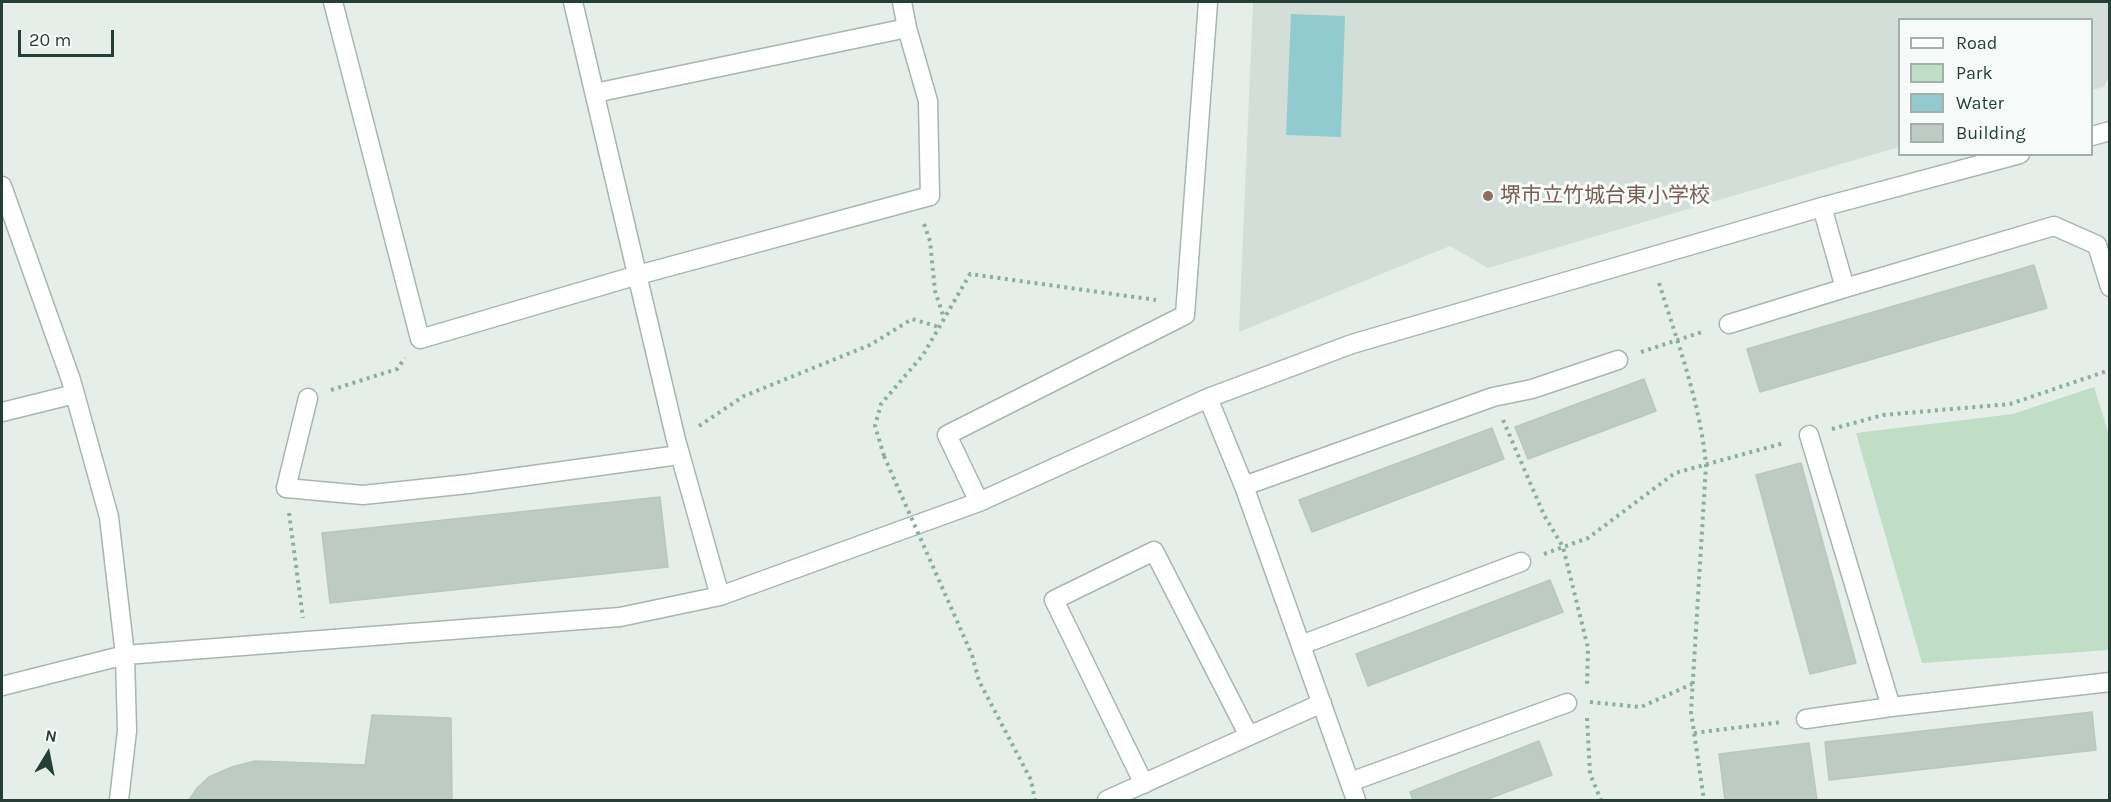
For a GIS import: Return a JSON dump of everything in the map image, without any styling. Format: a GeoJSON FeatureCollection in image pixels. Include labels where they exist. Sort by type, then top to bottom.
{"type":"FeatureCollection","features":[{"type":"Feature","properties":{"kind":"street"},"geometry":{"type":"LineString","coordinates":[[333,2],[420,339],[638,275],[930,196],[928,102],[906,28],[902,2]]}},
{"type":"Feature","properties":{"kind":"street"},"geometry":{"type":"LineString","coordinates":[[573,2],[680,455],[720,596]]}},
{"type":"Feature","properties":{"kind":"street"},"geometry":{"type":"LineString","coordinates":[[979,502],[947,435],[1185,315],[1208,2]]}},
{"type":"Feature","properties":{"kind":"street"},"geometry":{"type":"LineString","coordinates":[[594,93],[906,28]]}},
{"type":"Feature","properties":{"kind":"street"},"geometry":{"type":"LineString","coordinates":[[2093,135],[2109,131]]}},
{"type":"Feature","properties":{"kind":"street"},"geometry":{"type":"LineString","coordinates":[[2,686],[125,655],[620,617],[720,596],[979,502],[1208,398],[1352,344],[1821,207],[2012,156]]}},
{"type":"Feature","properties":{"kind":"street"},"geometry":{"type":"LineString","coordinates":[[2,186],[75,394],[108,517],[125,655],[127,731],[119,801]]}},
{"type":"Feature","properties":{"kind":"street"},"geometry":{"type":"LineString","coordinates":[[1821,207],[1845,288]]}},
{"type":"Feature","properties":{"kind":"street"},"geometry":{"type":"LineString","coordinates":[[1729,324],[2054,226],[2097,245],[2109,286]]}},
{"type":"Feature","properties":{"kind":"street"},"geometry":{"type":"LineString","coordinates":[[1244,486],[1493,397],[1532,389],[1618,360]]}},
{"type":"Feature","properties":{"kind":"street"},"geometry":{"type":"LineString","coordinates":[[2,412],[75,394]]}},
{"type":"Feature","properties":{"kind":"street"},"geometry":{"type":"LineString","coordinates":[[308,398],[286,488],[363,495],[468,484],[680,455]]}},
{"type":"Feature","properties":{"kind":"street"},"geometry":{"type":"LineString","coordinates":[[1208,398],[1244,486],[1356,801]]}},
{"type":"Feature","properties":{"kind":"street"},"geometry":{"type":"LineString","coordinates":[[1809,435],[1891,707]]}},
{"type":"Feature","properties":{"kind":"street"},"geometry":{"type":"LineString","coordinates":[[1144,784],[1054,600],[1154,551],[1249,736]]}},
{"type":"Feature","properties":{"kind":"street"},"geometry":{"type":"LineString","coordinates":[[1301,645],[1521,562]]}},
{"type":"Feature","properties":{"kind":"street"},"geometry":{"type":"LineString","coordinates":[[1806,719],[2109,682]]}},
{"type":"Feature","properties":{"kind":"street"},"geometry":{"type":"LineString","coordinates":[[1107,801],[1322,703]]}},
{"type":"Feature","properties":{"kind":"street"},"geometry":{"type":"LineString","coordinates":[[1350,782],[1568,704]]}},
{"type":"Feature","properties":{"kind":"path"},"geometry":{"type":"LineString","coordinates":[[916,200],[930,240],[935,291],[944,318]]}},
{"type":"Feature","properties":{"kind":"path"},"geometry":{"type":"LineString","coordinates":[[1035,801],[1031,780],[980,681],[972,655],[884,456],[875,426],[881,404],[923,355],[970,274],[1187,303]]}},
{"type":"Feature","properties":{"kind":"path"},"geometry":{"type":"LineString","coordinates":[[1659,283],[1693,388],[1706,465],[1691,712],[1704,801]]}},
{"type":"Feature","properties":{"kind":"path"},"geometry":{"type":"LineString","coordinates":[[694,430],[744,396],[870,345],[912,319],[939,327]]}},
{"type":"Feature","properties":{"kind":"path"},"geometry":{"type":"LineString","coordinates":[[1618,360],[1729,324]]}},
{"type":"Feature","properties":{"kind":"path"},"geometry":{"type":"LineString","coordinates":[[308,398],[397,369],[420,339]]}},
{"type":"Feature","properties":{"kind":"path"},"geometry":{"type":"LineString","coordinates":[[1493,397],[1544,515],[1563,547],[1588,648],[1587,701],[1590,774],[1601,801]]}},
{"type":"Feature","properties":{"kind":"path"},"geometry":{"type":"LineString","coordinates":[[286,488],[306,641]]}},
{"type":"Feature","properties":{"kind":"path"},"geometry":{"type":"LineString","coordinates":[[1568,704],[1587,701],[1641,707],[1692,684]]}},
{"type":"Feature","properties":{"kind":"path"},"geometry":{"type":"LineString","coordinates":[[1694,733],[1806,719]]}},
{"type":"Feature","properties":{"kind":"shaded area","name":"堺市立竹城台東小学校"},"geometry":{"type":"Polygon","coordinates":[[[1253,2],[2109,2],[2109,77],[2104,87],[2093,90],[2093,18],[1898,18],[1898,147],[1488,268],[1450,246],[1239,332],[1253,2]]]}},
{"type":"Feature","properties":{"kind":"green space"},"geometry":{"type":"Polygon","coordinates":[[[2094,387],[2109,435],[2109,650],[1922,663],[1856,433],[2013,414],[2094,387]]]}},
{"type":"Feature","properties":{"kind":"water"},"geometry":{"type":"Polygon","coordinates":[[[1291,14],[1345,16],[1341,137],[1286,135],[1291,14]]]}},
{"type":"Feature","properties":{"kind":"building"},"geometry":{"type":"Polygon","coordinates":[[[2034,265],[2047,308],[1760,392],[1747,349],[2034,265]]]}},
{"type":"Feature","properties":{"kind":"building"},"geometry":{"type":"Polygon","coordinates":[[[1644,379],[1656,411],[1528,459],[1515,427],[1644,379]]]}},
{"type":"Feature","properties":{"kind":"building"},"geometry":{"type":"Polygon","coordinates":[[[1492,428],[1504,459],[1312,532],[1299,500],[1492,428]]]}},
{"type":"Feature","properties":{"kind":"building"},"geometry":{"type":"Polygon","coordinates":[[[1801,463],[1856,663],[1810,674],[1756,475],[1801,463]]]}},
{"type":"Feature","properties":{"kind":"building"},"geometry":{"type":"Polygon","coordinates":[[[660,497],[668,567],[330,603],[322,533],[660,497]]]}},
{"type":"Feature","properties":{"kind":"building"},"geometry":{"type":"Polygon","coordinates":[[[1550,580],[1563,612],[1368,686],[1356,654],[1550,580]]]}},
{"type":"Feature","properties":{"kind":"building"},"geometry":{"type":"Polygon","coordinates":[[[2092,712],[2096,750],[1829,780],[1825,742],[2092,712]]]}},
{"type":"Feature","properties":{"kind":"building"},"geometry":{"type":"Polygon","coordinates":[[[372,715],[451,718],[452,800],[189,800],[197,788],[209,777],[232,767],[255,761],[365,765],[372,715]]]}},
{"type":"Feature","properties":{"kind":"building"},"geometry":{"type":"Polygon","coordinates":[[[1539,741],[1552,775],[1485,800],[1413,800],[1410,792],[1539,741]]]}},
{"type":"Feature","properties":{"kind":"building"},"geometry":{"type":"Polygon","coordinates":[[[1809,743],[1817,800],[1725,800],[1719,754],[1809,743]]]}},
{"type":"Feature","properties":{"kind":"place","name":"堺市立竹城台東小学校"},"geometry":{"type":"Point","coordinates":[1488,196]}}]}
